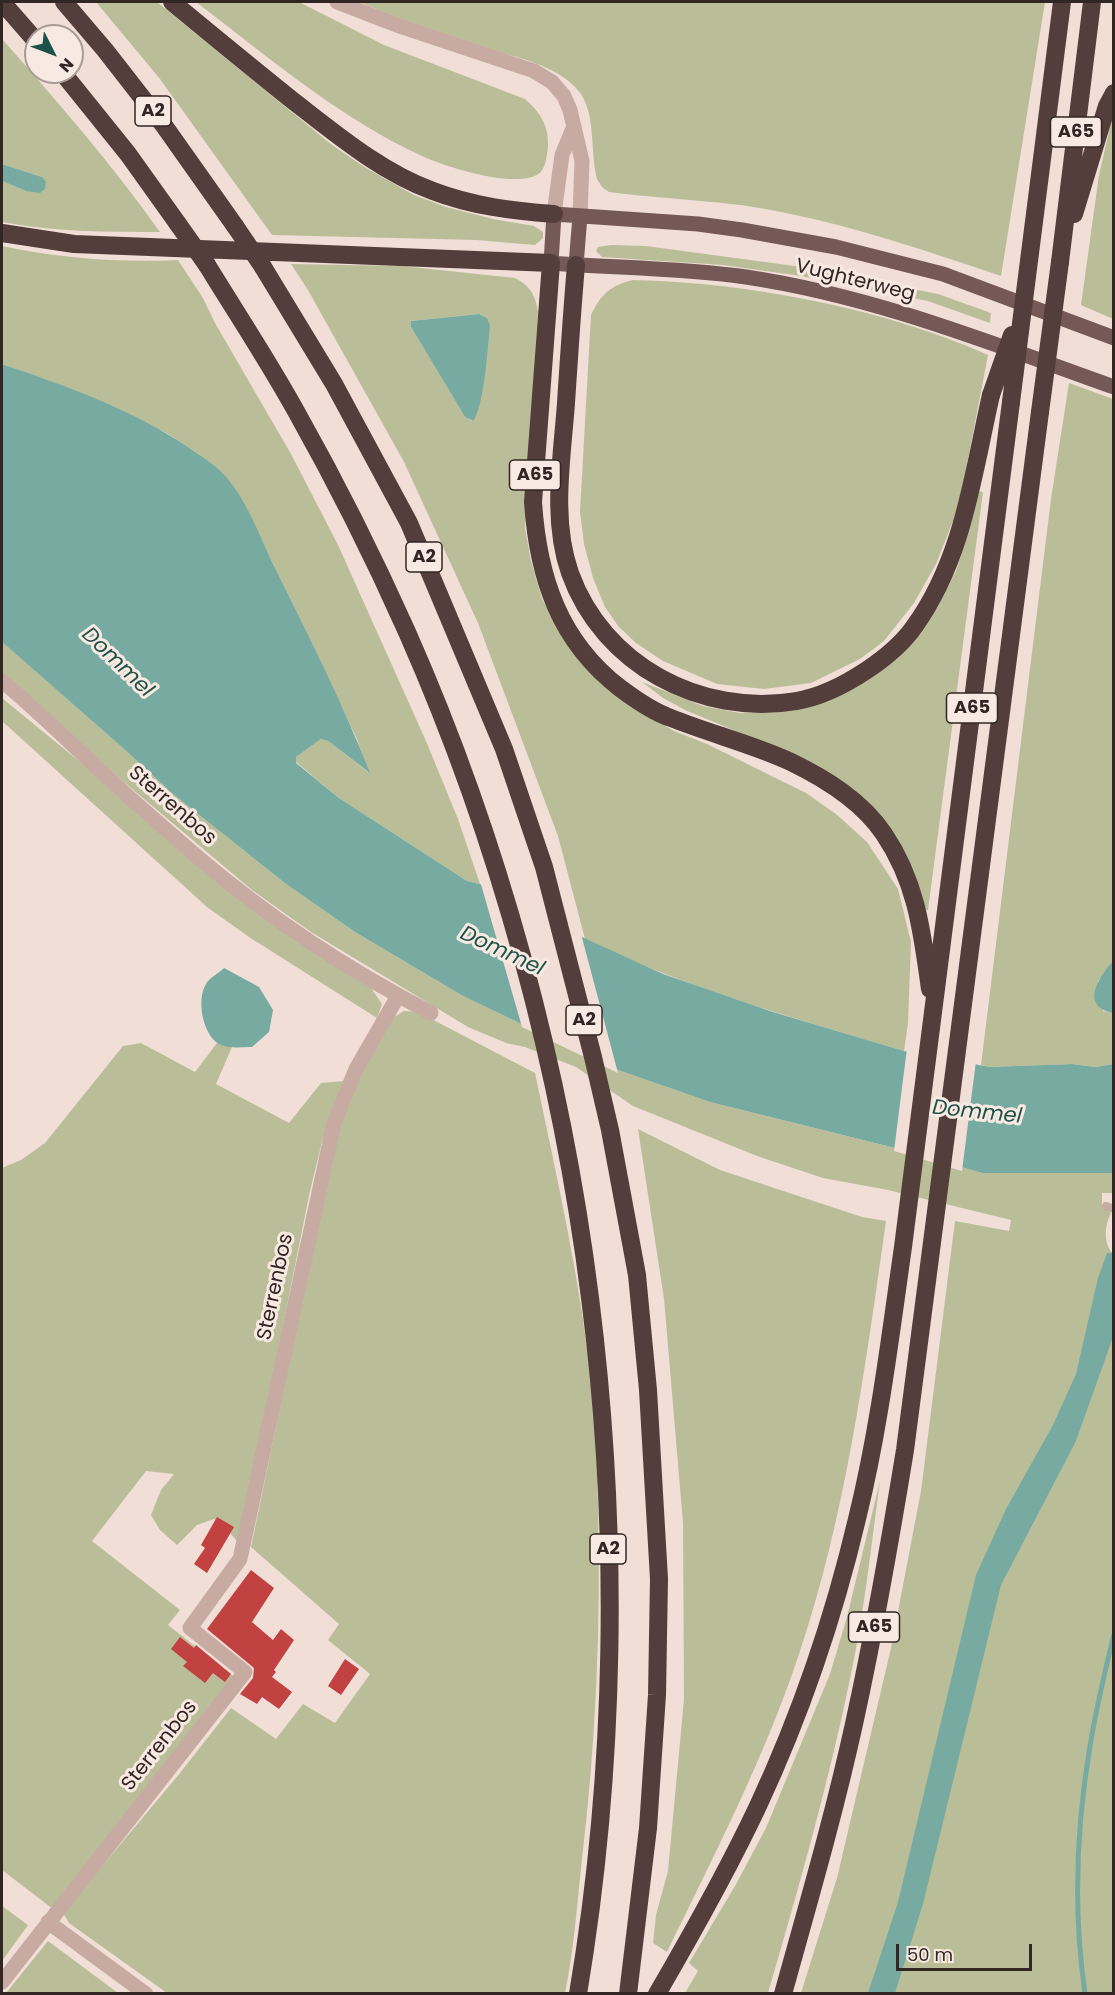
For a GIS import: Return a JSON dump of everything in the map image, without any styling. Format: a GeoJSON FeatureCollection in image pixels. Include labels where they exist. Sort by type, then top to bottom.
{"type":"FeatureCollection","features":[{"type":"Feature","properties":{"kind":"highway"},"geometry":{"type":"LineString","coordinates":[[2,2],[24,27]]}},
{"type":"Feature","properties":{"kind":"highway","name":"A2"},"geometry":{"type":"LineString","coordinates":[[64,2],[165,127],[235,226],[263,267],[334,384],[409,523],[504,749],[544,867],[610,1130],[637,1275],[648,1390],[659,1579],[657,1695],[648,1828],[629,1989]]}},
{"type":"Feature","properties":{"kind":"highway"},"geometry":{"type":"LineString","coordinates":[[172,2],[329,129],[405,179],[468,203],[521,212],[554,214]]}},
{"type":"Feature","properties":{"kind":"highway","name":"A65"},"geometry":{"type":"LineString","coordinates":[[657,1994],[726,1873],[780,1756],[809,1679],[857,1520],[884,1382],[903,1247],[1062,2]]}},
{"type":"Feature","properties":{"kind":"highway","name":"A65"},"geometry":{"type":"LineString","coordinates":[[783,1994],[827,1837],[854,1725],[881,1595],[905,1450],[1092,2]]}},
{"type":"Feature","properties":{"kind":"highway","name":"A2"},"geometry":{"type":"LineString","coordinates":[[72,84],[128,154],[207,265],[295,409],[361,536],[428,682],[489,842],[519,946],[559,1107],[588,1282],[600,1384],[610,1585],[608,1696],[599,1830],[578,1994]]}},
{"type":"Feature","properties":{"kind":"highway","name":"A65"},"geometry":{"type":"LineString","coordinates":[[1059,262],[1113,93]]}},
{"type":"Feature","properties":{"kind":"highway"},"geometry":{"type":"LineString","coordinates":[[2,233],[74,244],[550,263]]}},
{"type":"Feature","properties":{"kind":"highway","name":"A65"},"geometry":{"type":"LineString","coordinates":[[550,263],[533,502],[535,534],[540,559],[552,597],[569,635],[585,657],[633,698],[669,718],[771,753],[810,771],[841,790],[864,810],[883,832],[914,893],[920,918],[933,1014]]}},
{"type":"Feature","properties":{"kind":"highway","name":"A65"},"geometry":{"type":"LineString","coordinates":[[576,265],[558,503],[564,550],[570,574],[591,614],[618,646],[645,668],[671,684],[704,697],[739,704],[797,701],[824,693],[850,681],[893,650],[913,628],[931,601],[962,527],[991,395],[1024,300]]}},
{"type":"Feature","properties":{"kind":"main road","name":"Vughterweg"},"geometry":{"type":"LineString","coordinates":[[554,214],[698,224],[836,247],[942,274],[1113,338]]}},
{"type":"Feature","properties":{"kind":"main road"},"geometry":{"type":"LineString","coordinates":[[550,263],[554,214]]}},
{"type":"Feature","properties":{"kind":"main road"},"geometry":{"type":"LineString","coordinates":[[576,265],[580,216]]}},
{"type":"Feature","properties":{"kind":"main road","name":"Vughterweg"},"geometry":{"type":"LineString","coordinates":[[550,263],[648,268],[747,278],[835,295],[940,324],[1113,387]]}},
{"type":"Feature","properties":{"kind":"street"},"geometry":{"type":"LineString","coordinates":[[337,2],[402,27],[534,71],[552,82],[564,96],[570,110],[582,161],[580,216]]}},
{"type":"Feature","properties":{"kind":"street"},"geometry":{"type":"LineString","coordinates":[[554,214],[562,155],[574,126]]}},
{"type":"Feature","properties":{"kind":"street","name":"Sterrenbos"},"geometry":{"type":"LineString","coordinates":[[2,681],[203,861],[304,937],[398,996],[356,1069],[334,1124],[240,1559],[190,1628],[245,1672],[2,1982]]}},
{"type":"Feature","properties":{"kind":"street"},"geometry":{"type":"LineString","coordinates":[[398,996],[431,1013]]}},
{"type":"Feature","properties":{"kind":"street"},"geometry":{"type":"LineString","coordinates":[[48,1922],[146,1994]]}},
{"type":"Feature","properties":{"kind":"green space"},"geometry":{"type":"Polygon","coordinates":[[[96,2],[157,2],[332,145],[366,168],[414,195],[446,207],[493,219],[534,226],[543,232],[543,238],[535,245],[476,240],[272,235],[160,79],[96,2]]]}},
{"type":"Feature","properties":{"kind":"green space"},"geometry":{"type":"Polygon","coordinates":[[[196,2],[299,2],[384,45],[525,99],[539,114],[547,132],[548,146],[544,166],[537,175],[526,178],[496,178],[462,170],[422,156],[391,141],[333,105],[196,2]]]}},
{"type":"Feature","properties":{"kind":"green space"},"geometry":{"type":"Polygon","coordinates":[[[359,2],[1045,2],[1001,276],[868,233],[786,213],[742,205],[609,192],[597,179],[591,124],[586,103],[570,82],[538,64],[448,38],[359,2]]]}},
{"type":"Feature","properties":{"kind":"green space"},"geometry":{"type":"Polygon","coordinates":[[[2,39],[24,64],[24,84],[42,84],[103,157],[160,232],[61,230],[2,222],[2,181],[26,191],[42,177],[2,164],[2,39]]]}},
{"type":"Feature","properties":{"kind":"green space"},"geometry":{"type":"Polygon","coordinates":[[[1113,114],[1113,319],[1081,305],[1099,175],[1113,114]]]}},
{"type":"Feature","properties":{"kind":"green space"},"geometry":{"type":"Polygon","coordinates":[[[2,246],[89,259],[178,260],[203,298],[215,323],[291,454],[338,545],[426,741],[458,819],[480,884],[467,881],[339,798],[296,762],[296,757],[321,739],[328,741],[368,772],[357,739],[245,506],[200,455],[168,434],[123,411],[2,364],[2,246]]]}},
{"type":"Feature","properties":{"kind":"green space"},"geometry":{"type":"Polygon","coordinates":[[[646,246],[802,267],[938,294],[991,313],[990,323],[928,301],[801,276],[723,265],[602,257],[596,251],[598,247],[646,246]]]}},
{"type":"Feature","properties":{"kind":"green space"},"geometry":{"type":"Polygon","coordinates":[[[291,264],[402,266],[515,278],[531,291],[538,311],[525,528],[531,561],[542,599],[559,628],[641,712],[674,731],[707,744],[806,793],[836,814],[867,842],[898,889],[911,942],[908,1023],[904,1051],[724,995],[655,970],[585,939],[558,836],[478,623],[404,462],[308,290],[291,264]],[[479,314],[411,321],[411,327],[465,417],[472,421],[487,318],[479,314]]]}},
{"type":"Feature","properties":{"kind":"green space"},"geometry":{"type":"Polygon","coordinates":[[[633,280],[722,286],[815,301],[906,324],[988,355],[959,506],[936,564],[914,603],[884,641],[860,659],[811,683],[764,689],[717,684],[663,661],[636,643],[618,626],[605,607],[593,578],[584,544],[580,512],[591,315],[599,301],[608,292],[633,280]]]}},
{"type":"Feature","properties":{"kind":"green space"},"geometry":{"type":"Polygon","coordinates":[[[1069,383],[1113,399],[1114,961],[1098,981],[1103,1011],[1113,1013],[1113,1064],[1096,1067],[1072,1064],[990,1067],[981,1065],[1051,499],[1069,383]]]}},
{"type":"Feature","properties":{"kind":"green space"},"geometry":{"type":"Polygon","coordinates":[[[978,491],[983,492],[928,910],[926,910],[910,865],[891,829],[758,740],[687,711],[663,698],[642,682],[703,706],[740,713],[799,709],[920,633],[939,605],[956,571],[969,531],[978,491]]]}},
{"type":"Feature","properties":{"kind":"green space"},"geometry":{"type":"Polygon","coordinates":[[[2,642],[173,794],[286,884],[355,932],[463,996],[618,1070],[710,1102],[895,1148],[982,1173],[1113,1173],[1113,1193],[1102,1193],[1102,1205],[1111,1213],[1106,1227],[1106,1238],[1111,1252],[1114,1251],[1113,1993],[801,1993],[837,1878],[891,1648],[921,1491],[955,1221],[1009,1231],[1011,1220],[888,1190],[823,1178],[757,1156],[633,1106],[576,1067],[525,1047],[506,1043],[468,1027],[311,932],[252,890],[112,772],[2,673],[2,642]]]}},
{"type":"Feature","properties":{"kind":"green space"},"geometry":{"type":"Polygon","coordinates":[[[2,698],[91,771],[371,988],[382,1004],[377,1018],[249,937],[207,907],[2,721],[2,698]]]}},
{"type":"Feature","properties":{"kind":"green space"},"geometry":{"type":"Polygon","coordinates":[[[404,1011],[418,1012],[535,1073],[582,1310],[596,1433],[599,1550],[598,1639],[587,1815],[573,1943],[565,1993],[167,1993],[69,1923],[63,1913],[231,1708],[276,1739],[303,1704],[335,1723],[370,1674],[328,1640],[339,1624],[251,1547],[335,1143],[359,1070],[389,1020],[404,1011]]]}},
{"type":"Feature","properties":{"kind":"green space"},"geometry":{"type":"Polygon","coordinates":[[[141,1043],[195,1072],[217,1043],[232,1047],[216,1084],[289,1123],[321,1083],[345,1081],[322,1142],[310,1191],[251,1484],[237,1541],[223,1525],[214,1519],[197,1525],[177,1545],[160,1530],[151,1515],[161,1490],[174,1474],[146,1471],[92,1541],[180,1610],[168,1625],[234,1677],[53,1909],[2,1870],[2,1168],[21,1160],[45,1143],[123,1046],[141,1043]]]}},
{"type":"Feature","properties":{"kind":"green space"},"geometry":{"type":"Polygon","coordinates":[[[638,1129],[720,1170],[862,1217],[886,1221],[852,1441],[815,1604],[785,1695],[770,1732],[667,1952],[653,1943],[656,1915],[668,1871],[684,1699],[683,1523],[664,1299],[638,1129]]]}},
{"type":"Feature","properties":{"kind":"green space"},"geometry":{"type":"Polygon","coordinates":[[[880,1481],[867,1580],[850,1679],[812,1837],[768,1993],[685,1993],[698,1971],[689,1963],[735,1886],[766,1828],[830,1674],[847,1617],[880,1481]]]}},
{"type":"Feature","properties":{"kind":"green space"},"geometry":{"type":"Polygon","coordinates":[[[2,1906],[28,1925],[2,1961],[2,1906]]]}},
{"type":"Feature","properties":{"kind":"green space"},"geometry":{"type":"Polygon","coordinates":[[[48,1941],[118,1993],[6,1993],[48,1941]]]}},
{"type":"Feature","properties":{"kind":"water"},"geometry":{"type":"Polygon","coordinates":[[[2,164],[42,177],[46,182],[45,189],[40,193],[26,191],[2,181],[2,164]]]}},
{"type":"Feature","properties":{"kind":"water"},"geometry":{"type":"Polygon","coordinates":[[[479,314],[487,318],[490,325],[483,390],[473,421],[465,417],[411,327],[411,321],[479,314]]]}},
{"type":"Feature","properties":{"kind":"water","name":"Dommel"},"geometry":{"type":"Polygon","coordinates":[[[2,364],[74,390],[144,421],[214,465],[235,488],[254,522],[313,645],[370,773],[328,741],[321,739],[296,757],[296,763],[339,798],[467,881],[480,884],[536,916],[663,974],[773,1012],[904,1051],[990,1067],[1072,1064],[1096,1067],[1113,1064],[1113,1173],[982,1173],[895,1148],[710,1102],[618,1070],[463,996],[355,932],[286,884],[173,794],[2,642],[2,364]]]}},
{"type":"Feature","properties":{"kind":"water"},"geometry":{"type":"Polygon","coordinates":[[[1113,961],[1113,1013],[1097,1004],[1095,991],[1102,975],[1113,961]]]}},
{"type":"Feature","properties":{"kind":"water"},"geometry":{"type":"Polygon","coordinates":[[[224,968],[259,987],[273,1010],[269,1032],[252,1047],[223,1046],[213,1039],[205,1025],[202,1008],[203,991],[209,980],[224,968]]]}},
{"type":"Feature","properties":{"kind":"water"},"geometry":{"type":"Polygon","coordinates":[[[1107,1253],[1113,1253],[1113,1337],[1076,1441],[1001,1585],[923,1904],[895,1993],[868,1993],[898,1902],[976,1575],[1006,1509],[1053,1425],[1076,1374],[1098,1278],[1107,1253]]]}},
{"type":"Feature","properties":{"kind":"pier"},"geometry":{"type":"Polygon","coordinates":[[[480,881],[537,914],[581,934],[618,1073],[522,1027],[480,881]]]}},
{"type":"Feature","properties":{"kind":"pier"},"geometry":{"type":"Polygon","coordinates":[[[907,1048],[976,1061],[962,1171],[894,1151],[907,1048]]]}},
{"type":"Feature","properties":{"kind":"building"},"geometry":{"type":"Polygon","coordinates":[[[217,1517],[234,1527],[207,1573],[194,1564],[205,1548],[201,1545],[217,1517]]]}},
{"type":"Feature","properties":{"kind":"building"},"geometry":{"type":"Polygon","coordinates":[[[251,1570],[274,1588],[252,1622],[273,1640],[281,1629],[294,1640],[274,1670],[276,1672],[272,1677],[292,1692],[279,1709],[262,1697],[257,1704],[240,1694],[253,1678],[254,1668],[207,1629],[251,1570]]]}},
{"type":"Feature","properties":{"kind":"building"},"geometry":{"type":"Polygon","coordinates":[[[180,1637],[194,1648],[196,1645],[231,1674],[225,1682],[213,1673],[205,1683],[183,1666],[187,1662],[171,1649],[180,1637]]]}},
{"type":"Feature","properties":{"kind":"building"},"geometry":{"type":"Polygon","coordinates":[[[345,1659],[359,1669],[341,1695],[328,1686],[345,1659]]]}},
{"type":"Feature","properties":{"kind":"waterway"},"geometry":{"type":"LineString","coordinates":[[1085,1994],[1079,1932],[1079,1839],[1090,1746],[1114,1634]]}}]}
